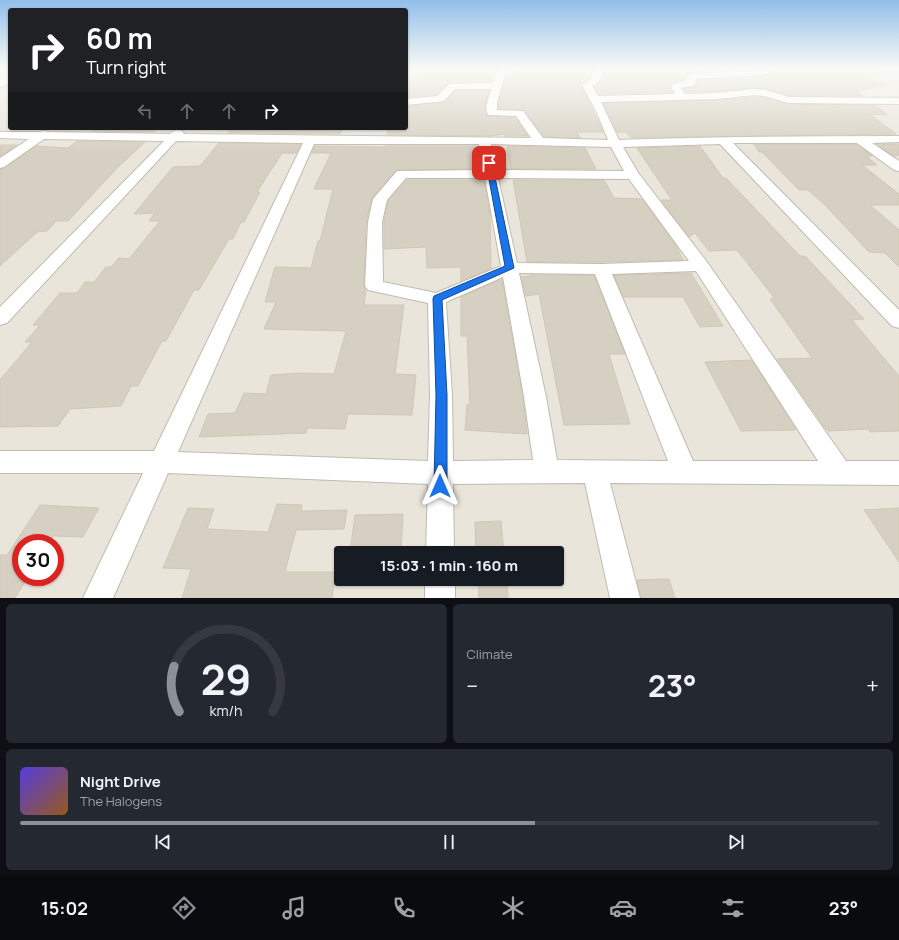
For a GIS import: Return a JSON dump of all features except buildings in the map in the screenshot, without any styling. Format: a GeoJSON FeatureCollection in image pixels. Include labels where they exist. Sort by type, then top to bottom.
{"type":"FeatureCollection","features":[{"type":"Feature","properties":{"kind":"street"},"geometry":{"type":"LineString","coordinates":[[408,102],[440,99],[442,97]]}},
{"type":"Feature","properties":{"kind":"street"},"geometry":{"type":"LineString","coordinates":[[494,97],[492,103],[492,113],[520,113],[539,141]]}},
{"type":"Feature","properties":{"kind":"street"},"geometry":{"type":"LineString","coordinates":[[593,97],[615,144],[633,175],[701,266],[839,472]]}},
{"type":"Feature","properties":{"kind":"street"},"geometry":{"type":"LineString","coordinates":[[595,100],[603,98],[646,97]]}},
{"type":"Feature","properties":{"kind":"street"},"geometry":{"type":"LineString","coordinates":[[777,97],[789,100],[899,101]]}},
{"type":"Feature","properties":{"kind":"street"},"geometry":{"type":"LineString","coordinates":[[0,164],[47,132]]}},
{"type":"Feature","properties":{"kind":"street"},"geometry":{"type":"LineString","coordinates":[[0,134],[47,132],[177,133],[310,140],[484,140],[615,144],[723,140],[858,138],[899,139]]}},
{"type":"Feature","properties":{"kind":"street"},"geometry":{"type":"LineString","coordinates":[[0,318],[177,133]]}},
{"type":"Feature","properties":{"kind":"street"},"geometry":{"type":"LineString","coordinates":[[858,138],[899,167]]}},
{"type":"Feature","properties":{"kind":"street"},"geometry":{"type":"LineString","coordinates":[[98,598],[310,140]]}},
{"type":"Feature","properties":{"kind":"street"},"geometry":{"type":"LineString","coordinates":[[484,140],[510,268],[547,471]]}},
{"type":"Feature","properties":{"kind":"street"},"geometry":{"type":"LineString","coordinates":[[723,140],[899,321]]}},
{"type":"Feature","properties":{"kind":"street"},"geometry":{"type":"LineString","coordinates":[[633,175],[402,174],[380,199],[375,222],[374,286],[437,299],[510,268],[601,269],[701,266]]}},
{"type":"Feature","properties":{"kind":"street"},"geometry":{"type":"LineString","coordinates":[[601,269],[685,472]]}},
{"type":"Feature","properties":{"kind":"street"},"geometry":{"type":"LineString","coordinates":[[437,299],[441,395],[440,546]]}},
{"type":"Feature","properties":{"kind":"street"},"geometry":{"type":"LineString","coordinates":[[0,462],[161,462],[440,473],[547,471],[899,472]]}},
{"type":"Feature","properties":{"kind":"street"},"geometry":{"type":"LineString","coordinates":[[595,472],[625,598]]}},
{"type":"Feature","properties":{"kind":"street"},"geometry":{"type":"LineString","coordinates":[[440,586],[440,598]]}},
{"type":"Feature","properties":{"kind":"shaded area"},"geometry":{"type":"Polygon","coordinates":[[[0,97],[8,97],[8,130],[408,130],[408,97],[899,97],[899,598],[0,598],[0,97]]]}},
{"type":"Feature","properties":{"kind":"route"},"geometry":{"type":"LineString","coordinates":[[440,486],[441,395],[437,299],[510,268],[489,163]]}}]}
